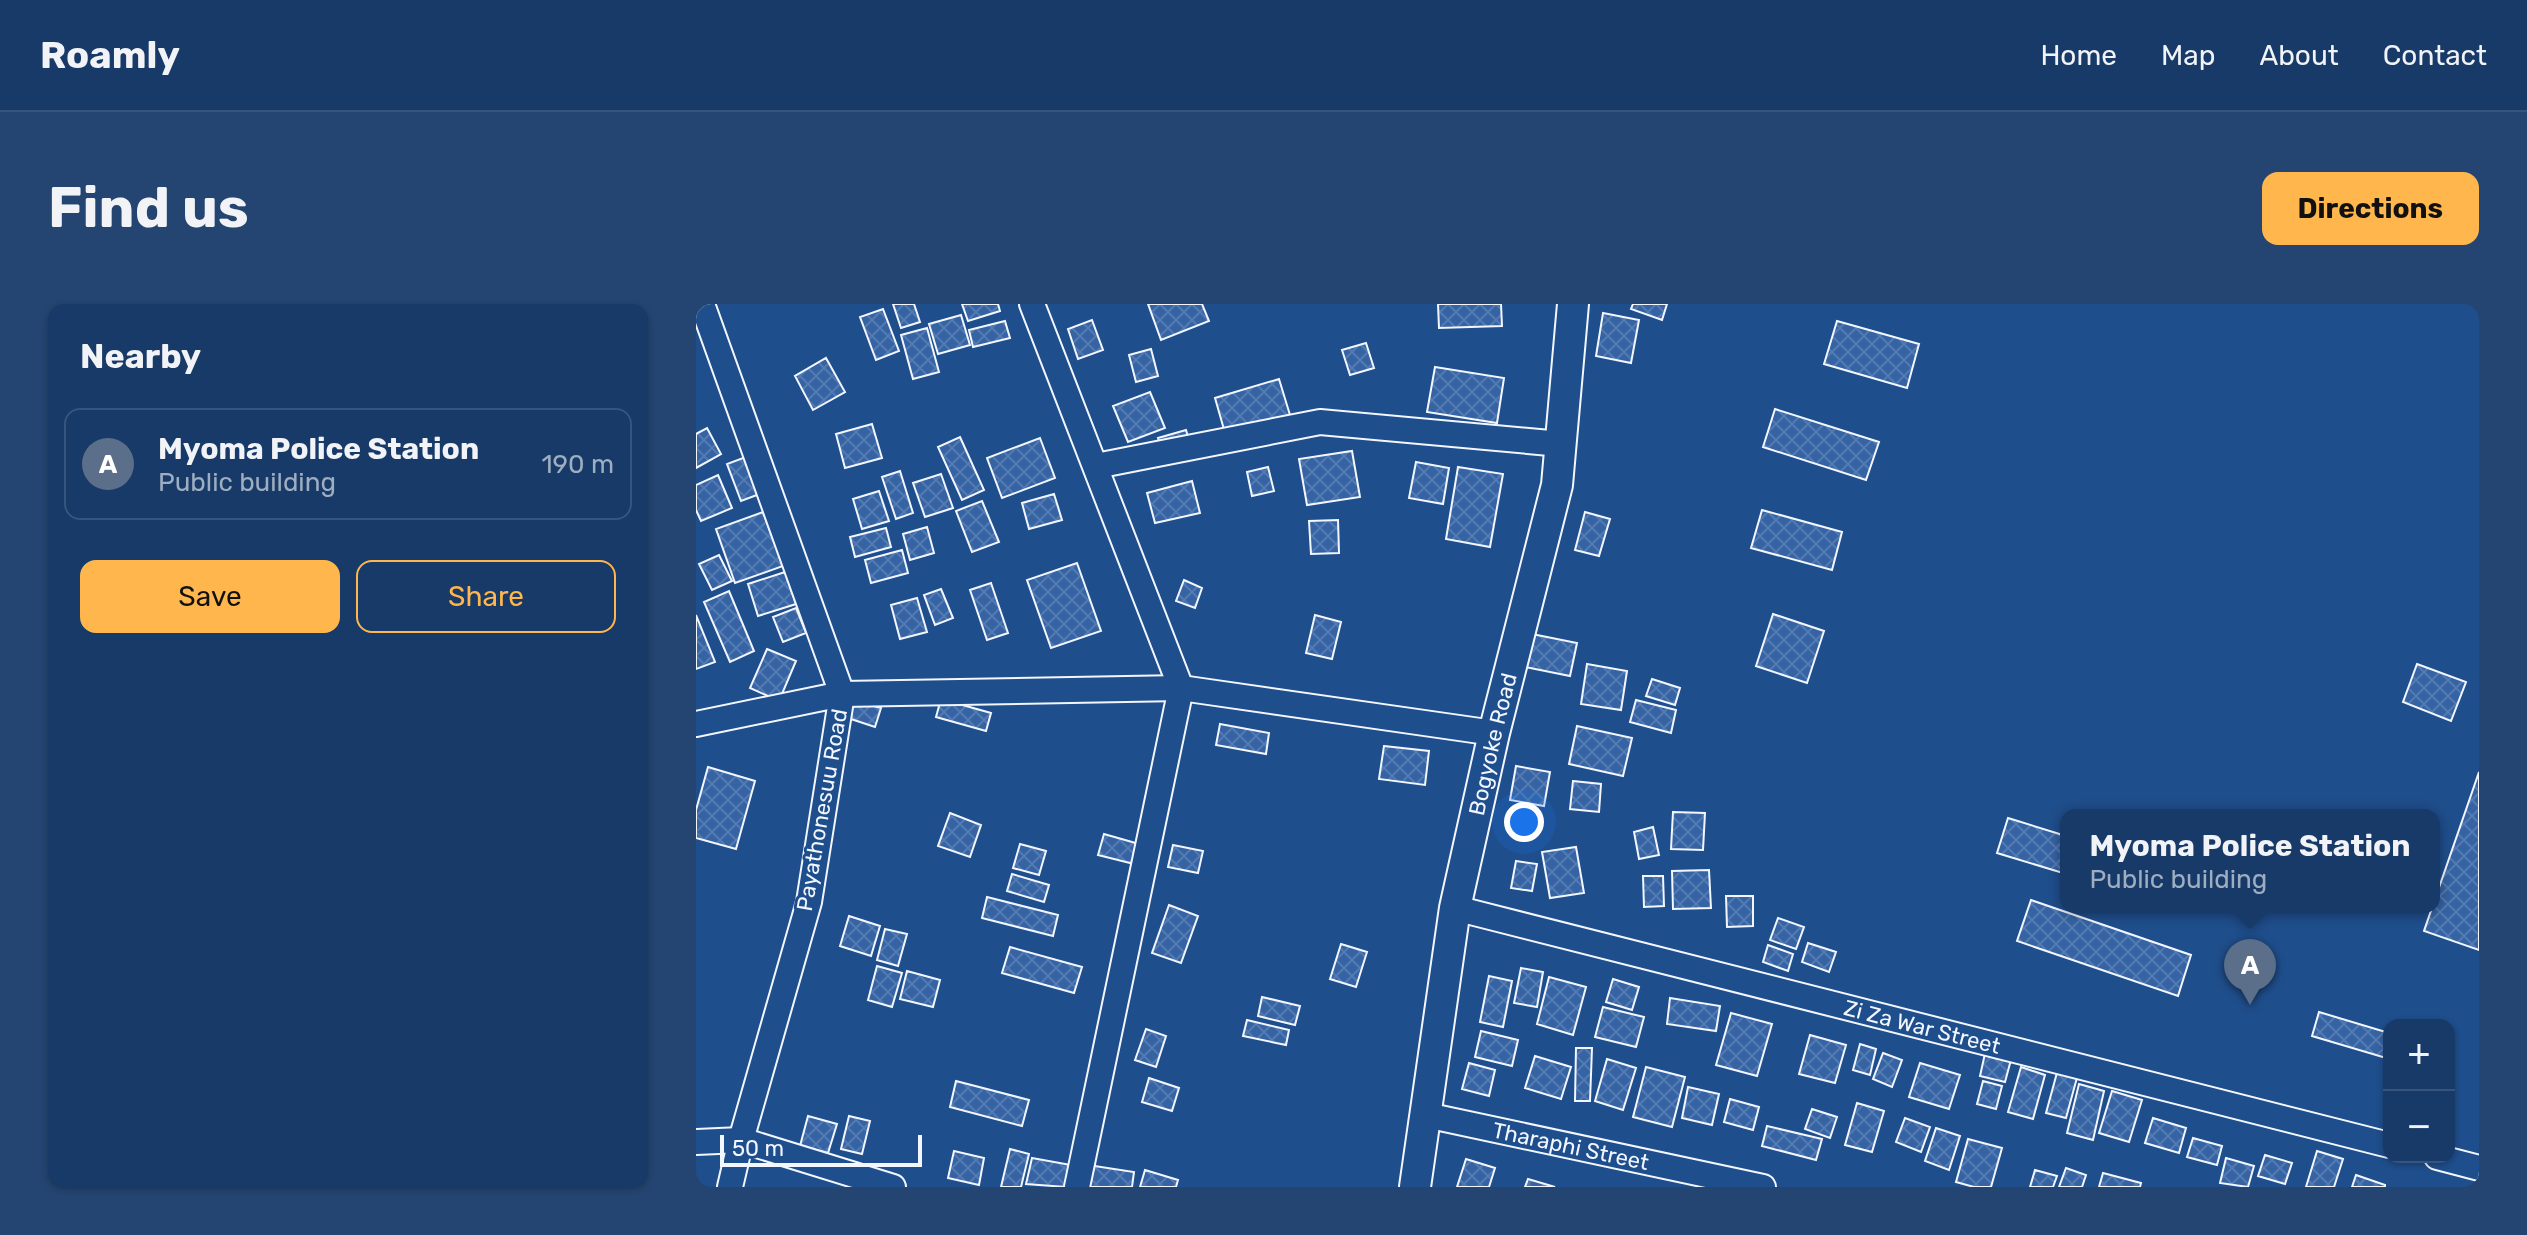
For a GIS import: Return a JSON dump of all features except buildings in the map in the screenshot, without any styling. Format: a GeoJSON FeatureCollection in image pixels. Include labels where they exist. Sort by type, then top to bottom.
{"type":"FeatureCollection","features":[{"type":"Feature","properties":{"kind":"street","name":"Payathonesuu Road"},"geometry":{"type":"LineString","coordinates":[[702,304],[842,694],[809,902],[730,1187]]}},
{"type":"Feature","properties":{"kind":"street"},"geometry":{"type":"LineString","coordinates":[[1032,304],[1181,688],[1077,1187]]}},
{"type":"Feature","properties":{"kind":"street","name":"Bogyoke Road"},"geometry":{"type":"LineString","coordinates":[[1415,1187],[1455,908],[1494,733],[1557,485],[1573,304]]}},
{"type":"Feature","properties":{"kind":"street"},"geometry":{"type":"LineString","coordinates":[[1096,466],[1320,422],[1561,444]]}},
{"type":"Feature","properties":{"kind":"street"},"geometry":{"type":"LineString","coordinates":[[696,724],[842,694],[1181,688],[1494,733]]}},
{"type":"Feature","properties":{"kind":"street","name":"Zi Za War Street"},"geometry":{"type":"LineString","coordinates":[[1455,908],[2383,1143]]}},
{"type":"Feature","properties":{"kind":"street","name":"Tharaphi Street"},"geometry":{"type":"LineString","coordinates":[[1426,1115],[1763,1187]]}},
{"type":"Feature","properties":{"kind":"street"},"geometry":{"type":"LineString","coordinates":[[696,1142],[741,1140],[893,1187]]}},
{"type":"Feature","properties":{"kind":"street"},"geometry":{"type":"LineString","coordinates":[[2455,1162],[2479,1168]]}},
{"type":"Feature","properties":{"kind":"place","name":"Myoma Police Station"},"geometry":{"type":"Point","coordinates":[2250,1005]}}]}
